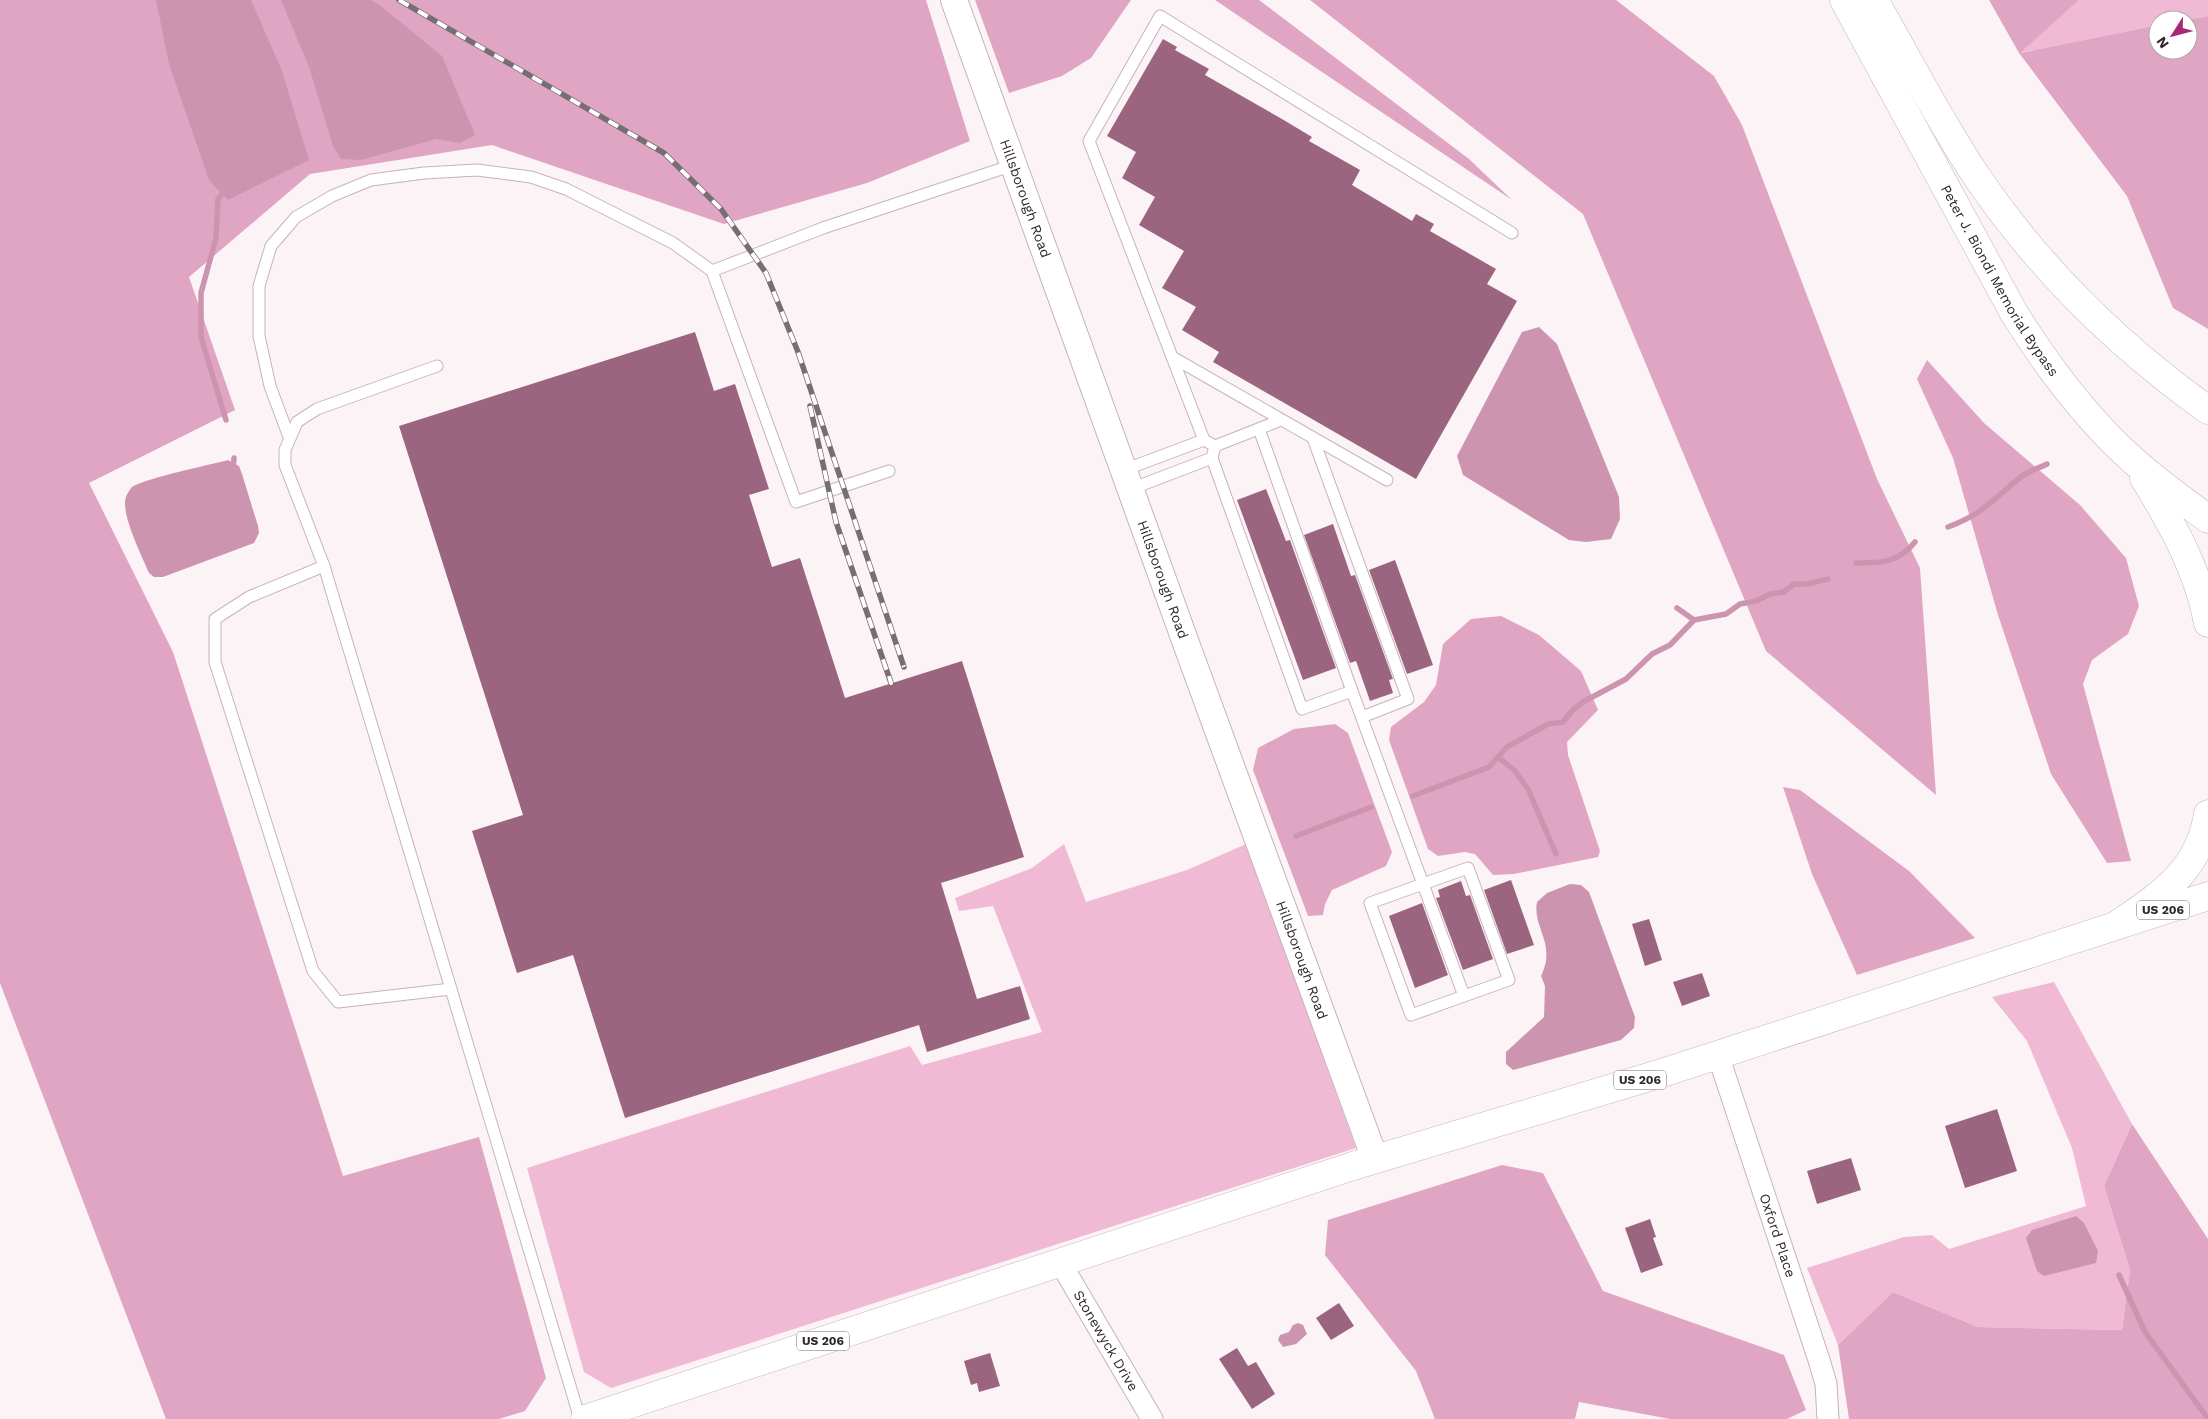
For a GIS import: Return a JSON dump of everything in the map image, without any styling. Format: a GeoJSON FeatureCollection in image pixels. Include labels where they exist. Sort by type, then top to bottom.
{"type":"FeatureCollection","features":[{"type":"Feature","properties":{"kind":"main road","name":"Peter J. Biondi Memorial Bypass"},"geometry":{"type":"LineString","coordinates":[[1844,0],[2014,313],[2044,360],[2111,440],[2136,464],[2208,519]]}},
{"type":"Feature","properties":{"kind":"main road"},"geometry":{"type":"LineString","coordinates":[[1874,0],[1973,171],[2037,254],[2075,297],[2102,323],[2146,363],[2208,410]]}},
{"type":"Feature","properties":{"kind":"main road"},"geometry":{"type":"LineString","coordinates":[[2136,464],[2186,552],[2198,583],[2208,622]]}},
{"type":"Feature","properties":{"kind":"main road"},"geometry":{"type":"LineString","coordinates":[[2118,924],[2157,897],[2177,879],[2193,859],[2204,836],[2208,814]]}},
{"type":"Feature","properties":{"kind":"main road","name":"US 206"},"geometry":{"type":"LineString","coordinates":[[585,1419],[1375,1160],[1552,1108],[2208,896]]}},
{"type":"Feature","properties":{"kind":"street","name":"Hillsborough Road"},"geometry":{"type":"LineString","coordinates":[[954,0],[1375,1160]]}},
{"type":"Feature","properties":{"kind":"street","name":"Oxford Place"},"geometry":{"type":"LineString","coordinates":[[1718,1055],[1819,1360],[1826,1384],[1828,1419]]}},
{"type":"Feature","properties":{"kind":"street","name":"Stonewyck Drive"},"geometry":{"type":"LineString","coordinates":[[1060,1262],[1152,1419]]}},
{"type":"Feature","properties":{"kind":"lane"},"geometry":{"type":"LineString","coordinates":[[1215,446],[1204,440],[1089,141],[1160,16],[1512,233]]}},
{"type":"Feature","properties":{"kind":"lane"},"geometry":{"type":"LineString","coordinates":[[712,271],[822,228],[1013,165]]}},
{"type":"Feature","properties":{"kind":"lane"},"geometry":{"type":"LineString","coordinates":[[289,437],[270,386],[259,336],[259,286],[271,246],[296,217],[332,196],[371,180],[424,173],[478,170],[531,177],[566,189],[673,243],[712,271],[796,502],[889,472]]}},
{"type":"Feature","properties":{"kind":"lane"},"geometry":{"type":"LineString","coordinates":[[1172,358],[1387,480]]}},
{"type":"Feature","properties":{"kind":"lane"},"geometry":{"type":"LineString","coordinates":[[437,366],[317,409],[297,422],[285,450],[285,465],[324,566],[580,1419]]}},
{"type":"Feature","properties":{"kind":"lane"},"geometry":{"type":"LineString","coordinates":[[1215,446],[1282,420]]}},
{"type":"Feature","properties":{"kind":"lane"},"geometry":{"type":"LineString","coordinates":[[1258,429],[1464,996]]}},
{"type":"Feature","properties":{"kind":"lane"},"geometry":{"type":"LineString","coordinates":[[1313,438],[1408,699],[1362,717]]}},
{"type":"Feature","properties":{"kind":"lane"},"geometry":{"type":"LineString","coordinates":[[1127,480],[1204,440]]}},
{"type":"Feature","properties":{"kind":"lane"},"geometry":{"type":"LineString","coordinates":[[1215,446],[1212,458],[1302,709],[1352,691]]}},
{"type":"Feature","properties":{"kind":"lane"},"geometry":{"type":"LineString","coordinates":[[1127,480],[1212,458]]}},
{"type":"Feature","properties":{"kind":"lane"},"geometry":{"type":"LineString","coordinates":[[324,566],[249,597],[215,619],[214,662],[313,971],[338,1002],[451,990]]}},
{"type":"Feature","properties":{"kind":"lane"},"geometry":{"type":"LineString","coordinates":[[1468,868],[1509,980],[1411,1015],[1370,903],[1423,884],[1468,868]]}},
{"type":"Feature","properties":{"kind":"shaded area"},"geometry":{"type":"Polygon","coordinates":[[[0,0],[926,0],[970,141],[867,183],[724,224],[492,145],[310,174],[189,277],[235,410],[89,483],[173,652],[343,1176],[479,1137],[546,1378],[525,1411],[499,1419],[166,1419],[0,983],[0,0]]]}},
{"type":"Feature","properties":{"kind":"shaded area"},"geometry":{"type":"Polygon","coordinates":[[[156,0],[251,0],[282,71],[309,160],[228,200],[209,180],[169,64],[156,0]]]}},
{"type":"Feature","properties":{"kind":"shaded area"},"geometry":{"type":"Polygon","coordinates":[[[281,0],[371,0],[381,6],[442,56],[475,135],[460,143],[436,139],[361,160],[341,159],[333,146],[309,67],[281,0]]]}},
{"type":"Feature","properties":{"kind":"shaded area"},"geometry":{"type":"Polygon","coordinates":[[[975,0],[1131,0],[1091,58],[1062,76],[1009,93],[975,0]]]}},
{"type":"Feature","properties":{"kind":"shaded area"},"geometry":{"type":"Polygon","coordinates":[[[1215,0],[1259,0],[1469,159],[1512,200],[1215,0]]]}},
{"type":"Feature","properties":{"kind":"shaded area"},"geometry":{"type":"Polygon","coordinates":[[[1310,0],[1616,0],[1714,76],[1742,125],[1877,479],[1920,568],[1936,795],[1766,651],[1583,214],[1310,0]]]}},
{"type":"Feature","properties":{"kind":"shaded area"},"geometry":{"type":"Polygon","coordinates":[[[1989,0],[2079,0],[2020,53],[2148,27],[2148,60],[2198,60],[2198,18],[2208,16],[2208,329],[2173,308],[2127,196],[2019,53],[1989,0]]]}},
{"type":"Feature","properties":{"kind":"shaded area"},"geometry":{"type":"Polygon","coordinates":[[[2079,0],[2208,0],[2208,16],[2198,18],[2198,10],[2148,10],[2148,27],[2019,53],[2079,0]]]}},
{"type":"Feature","properties":{"kind":"shaded area"},"geometry":{"type":"Polygon","coordinates":[[[1539,327],[1557,344],[1619,497],[1620,519],[1611,539],[1586,542],[1569,540],[1463,475],[1457,456],[1522,332],[1539,327]]]}},
{"type":"Feature","properties":{"kind":"shaded area"},"geometry":{"type":"Polygon","coordinates":[[[1927,360],[1984,423],[2080,505],[2126,558],[2139,606],[2128,634],[2092,660],[2083,684],[2131,861],[2107,863],[2051,774],[1998,615],[1953,458],[1917,379],[1927,360]]]}},
{"type":"Feature","properties":{"kind":"shaded area"},"geometry":{"type":"Polygon","coordinates":[[[228,460],[239,466],[242,474],[258,526],[259,533],[254,543],[163,577],[154,577],[149,573],[129,524],[125,504],[129,490],[151,479],[228,460]]]}},
{"type":"Feature","properties":{"kind":"shaded area"},"geometry":{"type":"Polygon","coordinates":[[[1501,616],[1539,635],[1581,671],[1598,710],[1567,742],[1568,755],[1600,851],[1598,857],[1514,874],[1493,875],[1475,854],[1465,852],[1438,856],[1428,849],[1389,740],[1391,727],[1424,702],[1436,685],[1443,644],[1471,619],[1501,616]]]}},
{"type":"Feature","properties":{"kind":"shaded area"},"geometry":{"type":"Polygon","coordinates":[[[1335,724],[1348,733],[1392,852],[1386,866],[1332,890],[1325,904],[1323,915],[1308,916],[1253,770],[1258,748],[1294,729],[1335,724]]]}},
{"type":"Feature","properties":{"kind":"shaded area"},"geometry":{"type":"Polygon","coordinates":[[[1783,787],[1800,790],[1909,871],[1975,938],[1857,975],[1812,874],[1783,787]]]}},
{"type":"Feature","properties":{"kind":"shaded area"},"geometry":{"type":"Polygon","coordinates":[[[1064,844],[1086,902],[1187,870],[1246,844],[1356,1148],[611,1388],[584,1372],[527,1168],[910,1046],[922,1065],[1042,1032],[993,906],[959,911],[955,898],[1032,868],[1064,844]]]}},
{"type":"Feature","properties":{"kind":"shaded area"},"geometry":{"type":"Polygon","coordinates":[[[1570,884],[1581,885],[1589,892],[1635,1017],[1634,1028],[1621,1040],[1513,1070],[1506,1064],[1506,1052],[1544,1017],[1545,986],[1541,976],[1546,954],[1536,911],[1537,902],[1547,893],[1570,884]]]}},
{"type":"Feature","properties":{"kind":"shaded area"},"geometry":{"type":"Polygon","coordinates":[[[2054,982],[2132,1124],[2104,1186],[2130,1270],[2122,1330],[1978,1327],[1893,1292],[1838,1345],[1807,1268],[1904,1237],[1932,1235],[1949,1249],[2086,1206],[2072,1148],[2027,1041],[1992,997],[2054,982]]]}},
{"type":"Feature","properties":{"kind":"shaded area"},"geometry":{"type":"Polygon","coordinates":[[[2132,1124],[2208,1239],[2208,1419],[1849,1419],[1838,1345],[1893,1292],[1978,1327],[2122,1330],[2130,1270],[2104,1186],[2132,1124]]]}},
{"type":"Feature","properties":{"kind":"shaded area"},"geometry":{"type":"Polygon","coordinates":[[[1502,1165],[1543,1173],[1603,1291],[1784,1355],[1806,1410],[1787,1419],[1670,1419],[1579,1402],[1575,1419],[1435,1419],[1416,1371],[1325,1255],[1328,1220],[1502,1165]]]}},
{"type":"Feature","properties":{"kind":"shaded area"},"geometry":{"type":"Polygon","coordinates":[[[2076,1216],[2084,1223],[2098,1251],[2096,1263],[2044,1276],[2037,1271],[2026,1238],[2032,1230],[2076,1216]]]}},
{"type":"Feature","properties":{"kind":"shaded area"},"geometry":{"type":"Polygon","coordinates":[[[1298,1323],[1303,1325],[1307,1334],[1296,1344],[1283,1347],[1278,1340],[1280,1335],[1289,1332],[1293,1325],[1298,1323]]]}},
{"type":"Feature","properties":{"kind":"building"},"geometry":{"type":"Polygon","coordinates":[[[1163,39],[1177,47],[1175,50],[1209,69],[1205,75],[1312,137],[1309,141],[1360,170],[1352,185],[1412,221],[1416,214],[1434,224],[1430,231],[1496,269],[1487,284],[1517,301],[1416,479],[1213,362],[1219,352],[1182,330],[1196,307],[1162,288],[1184,251],[1139,225],[1155,197],[1122,178],[1136,152],[1107,136],[1163,39]]]}},
{"type":"Feature","properties":{"kind":"building"},"geometry":{"type":"Polygon","coordinates":[[[695,332],[714,391],[735,384],[769,489],[749,495],[772,567],[800,558],[845,698],[962,661],[1024,857],[941,883],[977,999],[1020,986],[1030,1019],[927,1052],[919,1025],[625,1118],[573,955],[517,973],[472,831],[523,815],[399,426],[695,332]]]}},
{"type":"Feature","properties":{"kind":"building"},"geometry":{"type":"Polygon","coordinates":[[[1266,489],[1286,541],[1290,540],[1336,668],[1303,680],[1237,500],[1266,489]]]}},
{"type":"Feature","properties":{"kind":"building"},"geometry":{"type":"Polygon","coordinates":[[[1333,524],[1351,576],[1355,575],[1393,679],[1389,680],[1393,693],[1370,701],[1356,661],[1350,663],[1304,535],[1333,524]]]}},
{"type":"Feature","properties":{"kind":"building"},"geometry":{"type":"Polygon","coordinates":[[[1395,560],[1433,665],[1407,674],[1369,570],[1395,560]]]}},
{"type":"Feature","properties":{"kind":"building"},"geometry":{"type":"Polygon","coordinates":[[[1511,880],[1534,945],[1507,954],[1484,890],[1511,880]]]}},
{"type":"Feature","properties":{"kind":"building"},"geometry":{"type":"Polygon","coordinates":[[[1461,881],[1466,896],[1470,895],[1493,959],[1463,970],[1436,898],[1440,897],[1438,890],[1461,881]]]}},
{"type":"Feature","properties":{"kind":"building"},"geometry":{"type":"Polygon","coordinates":[[[1422,903],[1448,975],[1415,988],[1389,916],[1422,903]]]}},
{"type":"Feature","properties":{"kind":"building"},"geometry":{"type":"Polygon","coordinates":[[[1649,919],[1662,960],[1645,966],[1632,924],[1649,919]]]}},
{"type":"Feature","properties":{"kind":"building"},"geometry":{"type":"Polygon","coordinates":[[[1702,973],[1710,996],[1682,1006],[1673,982],[1702,973]]]}},
{"type":"Feature","properties":{"kind":"building"},"geometry":{"type":"Polygon","coordinates":[[[1997,1109],[2017,1171],[1965,1188],[1945,1126],[1997,1109]]]}},
{"type":"Feature","properties":{"kind":"building"},"geometry":{"type":"Polygon","coordinates":[[[1851,1158],[1861,1190],[1817,1204],[1807,1171],[1851,1158]]]}},
{"type":"Feature","properties":{"kind":"building"},"geometry":{"type":"Polygon","coordinates":[[[1650,1219],[1656,1237],[1653,1238],[1663,1265],[1641,1273],[1625,1228],[1650,1219]]]}},
{"type":"Feature","properties":{"kind":"building"},"geometry":{"type":"Polygon","coordinates":[[[1339,1303],[1354,1326],[1331,1340],[1316,1318],[1339,1303]]]}},
{"type":"Feature","properties":{"kind":"building"},"geometry":{"type":"Polygon","coordinates":[[[1237,1348],[1248,1366],[1256,1362],[1275,1394],[1252,1409],[1219,1359],[1237,1348]]]}},
{"type":"Feature","properties":{"kind":"building"},"geometry":{"type":"Polygon","coordinates":[[[990,1353],[1000,1386],[979,1392],[977,1383],[971,1385],[964,1361],[990,1353]]]}},
{"type":"Feature","properties":{"kind":"waterway"},"geometry":{"type":"LineString","coordinates":[[222,194],[218,199],[216,238],[201,293],[201,337],[226,420]]}},
{"type":"Feature","properties":{"kind":"waterway"},"geometry":{"type":"LineString","coordinates":[[233,468],[234,458]]}},
{"type":"Feature","properties":{"kind":"waterway"},"geometry":{"type":"LineString","coordinates":[[1948,527],[1971,517],[2022,476],[2047,464]]}},
{"type":"Feature","properties":{"kind":"waterway"},"geometry":{"type":"LineString","coordinates":[[1856,563],[1874,563],[1896,558],[1915,542]]}},
{"type":"Feature","properties":{"kind":"waterway"},"geometry":{"type":"LineString","coordinates":[[1413,796],[1489,767],[1507,747],[1548,724],[1563,722],[1583,702],[1626,679],[1652,654],[1670,645],[1694,620],[1726,614],[1740,604],[1756,601],[1770,594],[1784,592],[1794,584],[1807,584],[1828,579]]}},
{"type":"Feature","properties":{"kind":"waterway"},"geometry":{"type":"LineString","coordinates":[[1677,608],[1694,620]]}},
{"type":"Feature","properties":{"kind":"waterway"},"geometry":{"type":"LineString","coordinates":[[1498,757],[1515,771],[1528,789],[1556,854]]}},
{"type":"Feature","properties":{"kind":"waterway"},"geometry":{"type":"LineString","coordinates":[[1296,836],[1371,807]]}},
{"type":"Feature","properties":{"kind":"waterway"},"geometry":{"type":"LineString","coordinates":[[2119,1275],[2145,1332],[2208,1419]]}},
{"type":"Feature","properties":{"kind":"railway"},"geometry":{"type":"LineString","coordinates":[[399,0],[664,153],[721,209],[766,273],[798,352],[904,667]]}},
{"type":"Feature","properties":{"kind":"railway"},"geometry":{"type":"LineString","coordinates":[[810,406],[836,522],[891,683],[889,676]]}}]}
